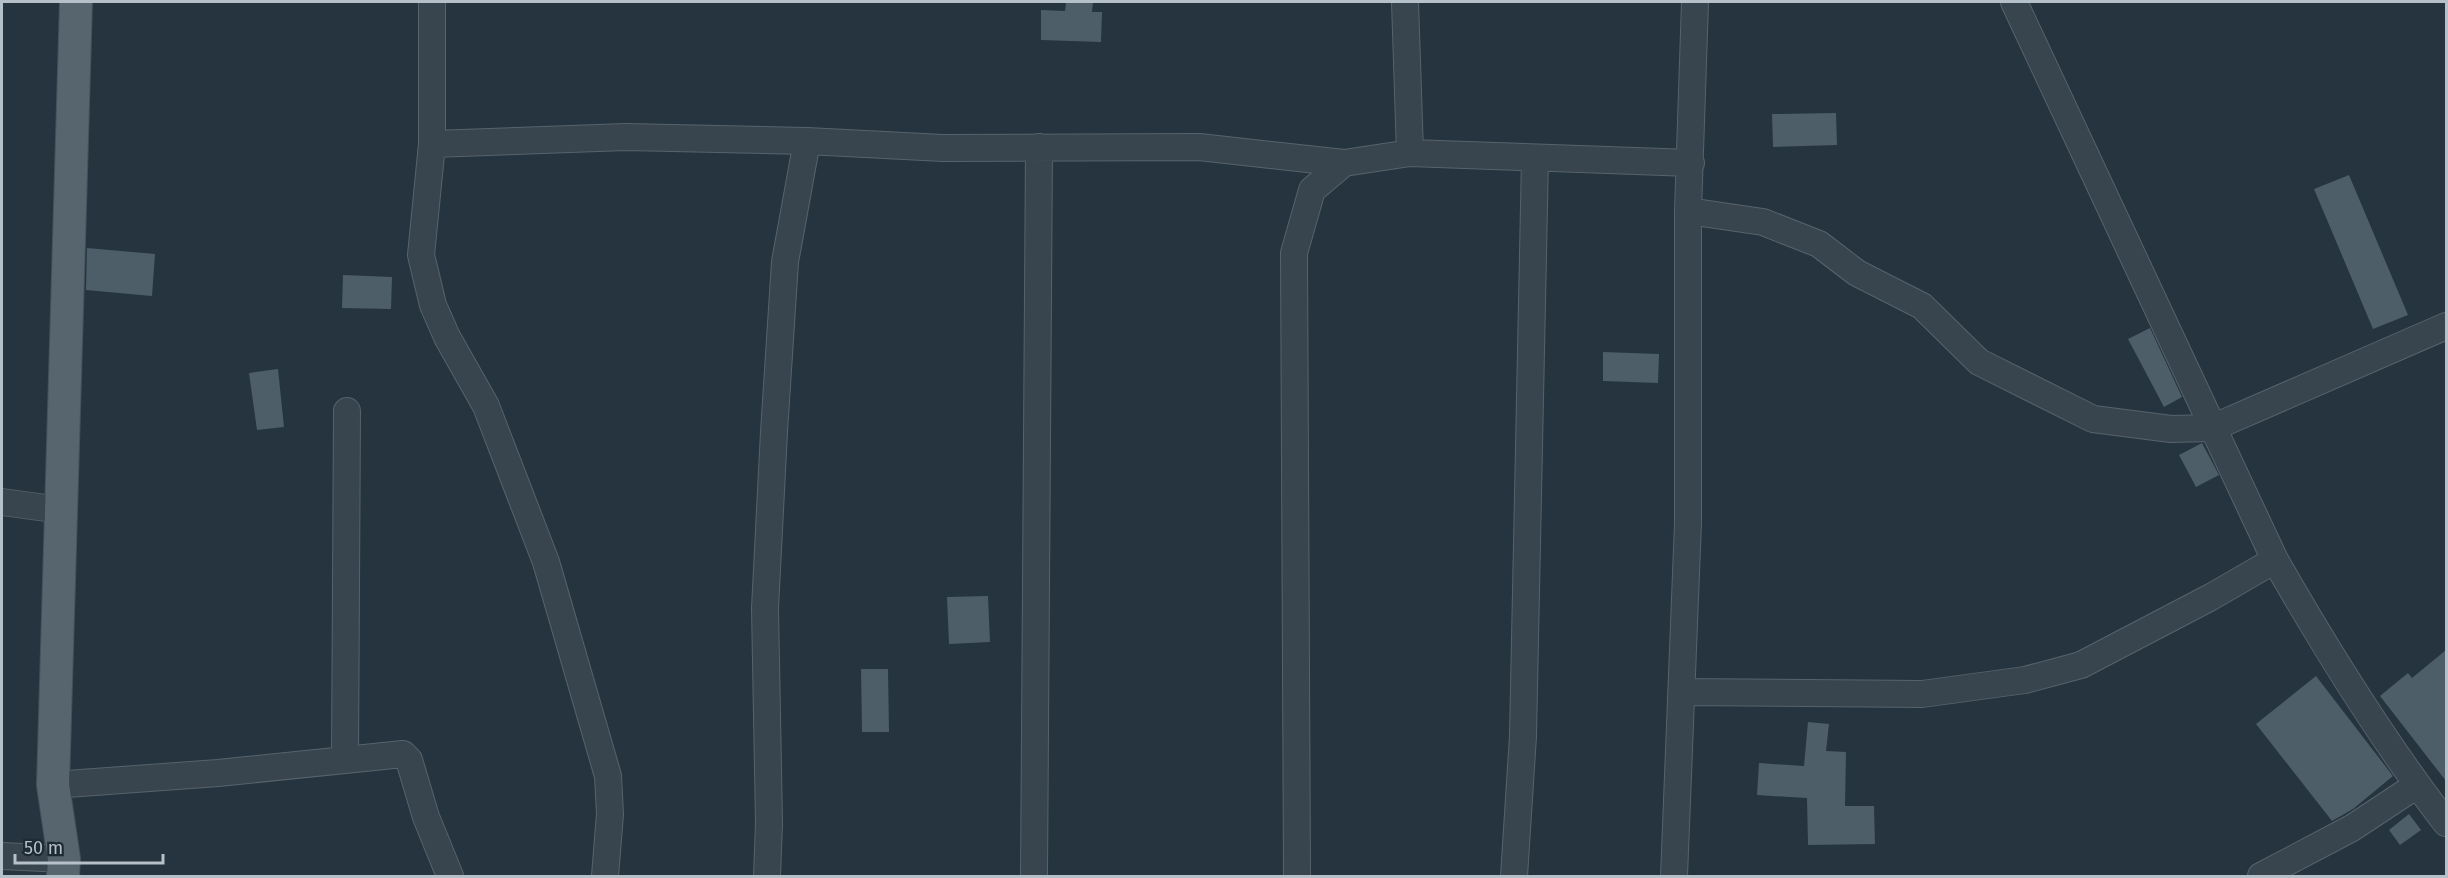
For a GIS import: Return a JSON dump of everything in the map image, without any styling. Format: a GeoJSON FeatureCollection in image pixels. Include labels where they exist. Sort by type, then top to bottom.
{"type":"FeatureCollection","features":[{"type":"Feature","properties":{"kind":"main road"},"geometry":{"type":"LineString","coordinates":[[64,868],[53,785],[76,2]]}},
{"type":"Feature","properties":{"kind":"street"},"geometry":{"type":"LineString","coordinates":[[432,2],[432,144],[421,255],[431,295],[447,337],[486,406],[546,562],[608,776],[610,813],[605,876]]}},
{"type":"Feature","properties":{"kind":"street"},"geometry":{"type":"LineString","coordinates":[[1405,2],[1410,153]]}},
{"type":"Feature","properties":{"kind":"street"},"geometry":{"type":"LineString","coordinates":[[1674,876],[1688,523],[1688,211],[1695,2]]}},
{"type":"Feature","properties":{"kind":"street"},"geometry":{"type":"LineString","coordinates":[[2014,2],[2275,560],[2324,645],[2446,823]]}},
{"type":"Feature","properties":{"kind":"street"},"geometry":{"type":"LineString","coordinates":[[432,144],[539,138],[626,137],[943,147],[1199,147],[1344,163],[1410,153],[1691,163]]}},
{"type":"Feature","properties":{"kind":"street"},"geometry":{"type":"LineString","coordinates":[[767,876],[770,823],[765,608],[774,432],[785,262],[807,141]]}},
{"type":"Feature","properties":{"kind":"street"},"geometry":{"type":"LineString","coordinates":[[1034,876],[1039,147]]}},
{"type":"Feature","properties":{"kind":"street"},"geometry":{"type":"LineString","coordinates":[[1514,876],[1523,736],[1535,158]]}},
{"type":"Feature","properties":{"kind":"street"},"geometry":{"type":"LineString","coordinates":[[1297,876],[1294,253],[1312,189],[1344,163]]}},
{"type":"Feature","properties":{"kind":"street"},"geometry":{"type":"LineString","coordinates":[[1688,211],[1763,222],[1819,244],[1857,273],[1922,306],[1979,362],[2093,419],[2170,429],[2212,428],[2446,326]]}},
{"type":"Feature","properties":{"kind":"street"},"geometry":{"type":"LineString","coordinates":[[345,759],[347,411]]}},
{"type":"Feature","properties":{"kind":"street"},"geometry":{"type":"LineString","coordinates":[[2,502],[61,510]]}},
{"type":"Feature","properties":{"kind":"street"},"geometry":{"type":"LineString","coordinates":[[1682,692],[1922,694],[2025,680],[2081,665],[2211,597],[2275,560]]}},
{"type":"Feature","properties":{"kind":"street"},"geometry":{"type":"LineString","coordinates":[[53,785],[218,773],[403,754],[407,757],[426,817],[450,876]]}},
{"type":"Feature","properties":{"kind":"street"},"geometry":{"type":"LineString","coordinates":[[2261,876],[2352,828],[2418,785]]}},
{"type":"Feature","properties":{"kind":"street"},"geometry":{"type":"LineString","coordinates":[[2,856],[64,868]]}},
{"type":"Feature","properties":{"kind":"building"},"geometry":{"type":"Polygon","coordinates":[[[1066,2],[1093,2],[1092,12],[1102,12],[1101,42],[1041,40],[1041,10],[1065,11],[1066,2]]]}},
{"type":"Feature","properties":{"kind":"building"},"geometry":{"type":"Polygon","coordinates":[[[1836,113],[1837,145],[1773,147],[1772,114],[1836,113]]]}},
{"type":"Feature","properties":{"kind":"building"},"geometry":{"type":"Polygon","coordinates":[[[2349,175],[2408,315],[2373,329],[2314,189],[2349,175]]]}},
{"type":"Feature","properties":{"kind":"building"},"geometry":{"type":"Polygon","coordinates":[[[87,248],[155,254],[152,296],[86,290],[87,248]]]}},
{"type":"Feature","properties":{"kind":"building"},"geometry":{"type":"Polygon","coordinates":[[[343,275],[392,277],[391,309],[342,308],[343,275]]]}},
{"type":"Feature","properties":{"kind":"building"},"geometry":{"type":"Polygon","coordinates":[[[2150,328],[2182,397],[2164,407],[2128,339],[2150,328]]]}},
{"type":"Feature","properties":{"kind":"building"},"geometry":{"type":"Polygon","coordinates":[[[1603,352],[1659,354],[1658,383],[1603,381],[1603,352]]]}},
{"type":"Feature","properties":{"kind":"building"},"geometry":{"type":"Polygon","coordinates":[[[278,369],[284,427],[257,430],[249,373],[278,369]]]}},
{"type":"Feature","properties":{"kind":"building"},"geometry":{"type":"Polygon","coordinates":[[[2202,443],[2219,475],[2196,487],[2179,455],[2202,443]]]}},
{"type":"Feature","properties":{"kind":"building"},"geometry":{"type":"Polygon","coordinates":[[[988,596],[990,642],[949,644],[947,597],[988,596]]]}},
{"type":"Feature","properties":{"kind":"building"},"geometry":{"type":"Polygon","coordinates":[[[2446,650],[2446,781],[2380,696],[2408,673],[2412,678],[2446,650]]]}},
{"type":"Feature","properties":{"kind":"building"},"geometry":{"type":"Polygon","coordinates":[[[861,669],[888,669],[889,732],[862,732],[861,669]]]}},
{"type":"Feature","properties":{"kind":"building"},"geometry":{"type":"Polygon","coordinates":[[[2316,676],[2393,776],[2353,809],[2332,821],[2256,724],[2316,676]]]}},
{"type":"Feature","properties":{"kind":"building"},"geometry":{"type":"Polygon","coordinates":[[[1808,722],[1829,724],[1826,751],[1846,752],[1845,806],[1874,806],[1875,844],[1808,845],[1807,798],[1757,795],[1759,763],[1804,766],[1808,722]]]}},
{"type":"Feature","properties":{"kind":"building"},"geometry":{"type":"Polygon","coordinates":[[[2409,814],[2421,830],[2400,845],[2389,830],[2409,814]]]}}]}
